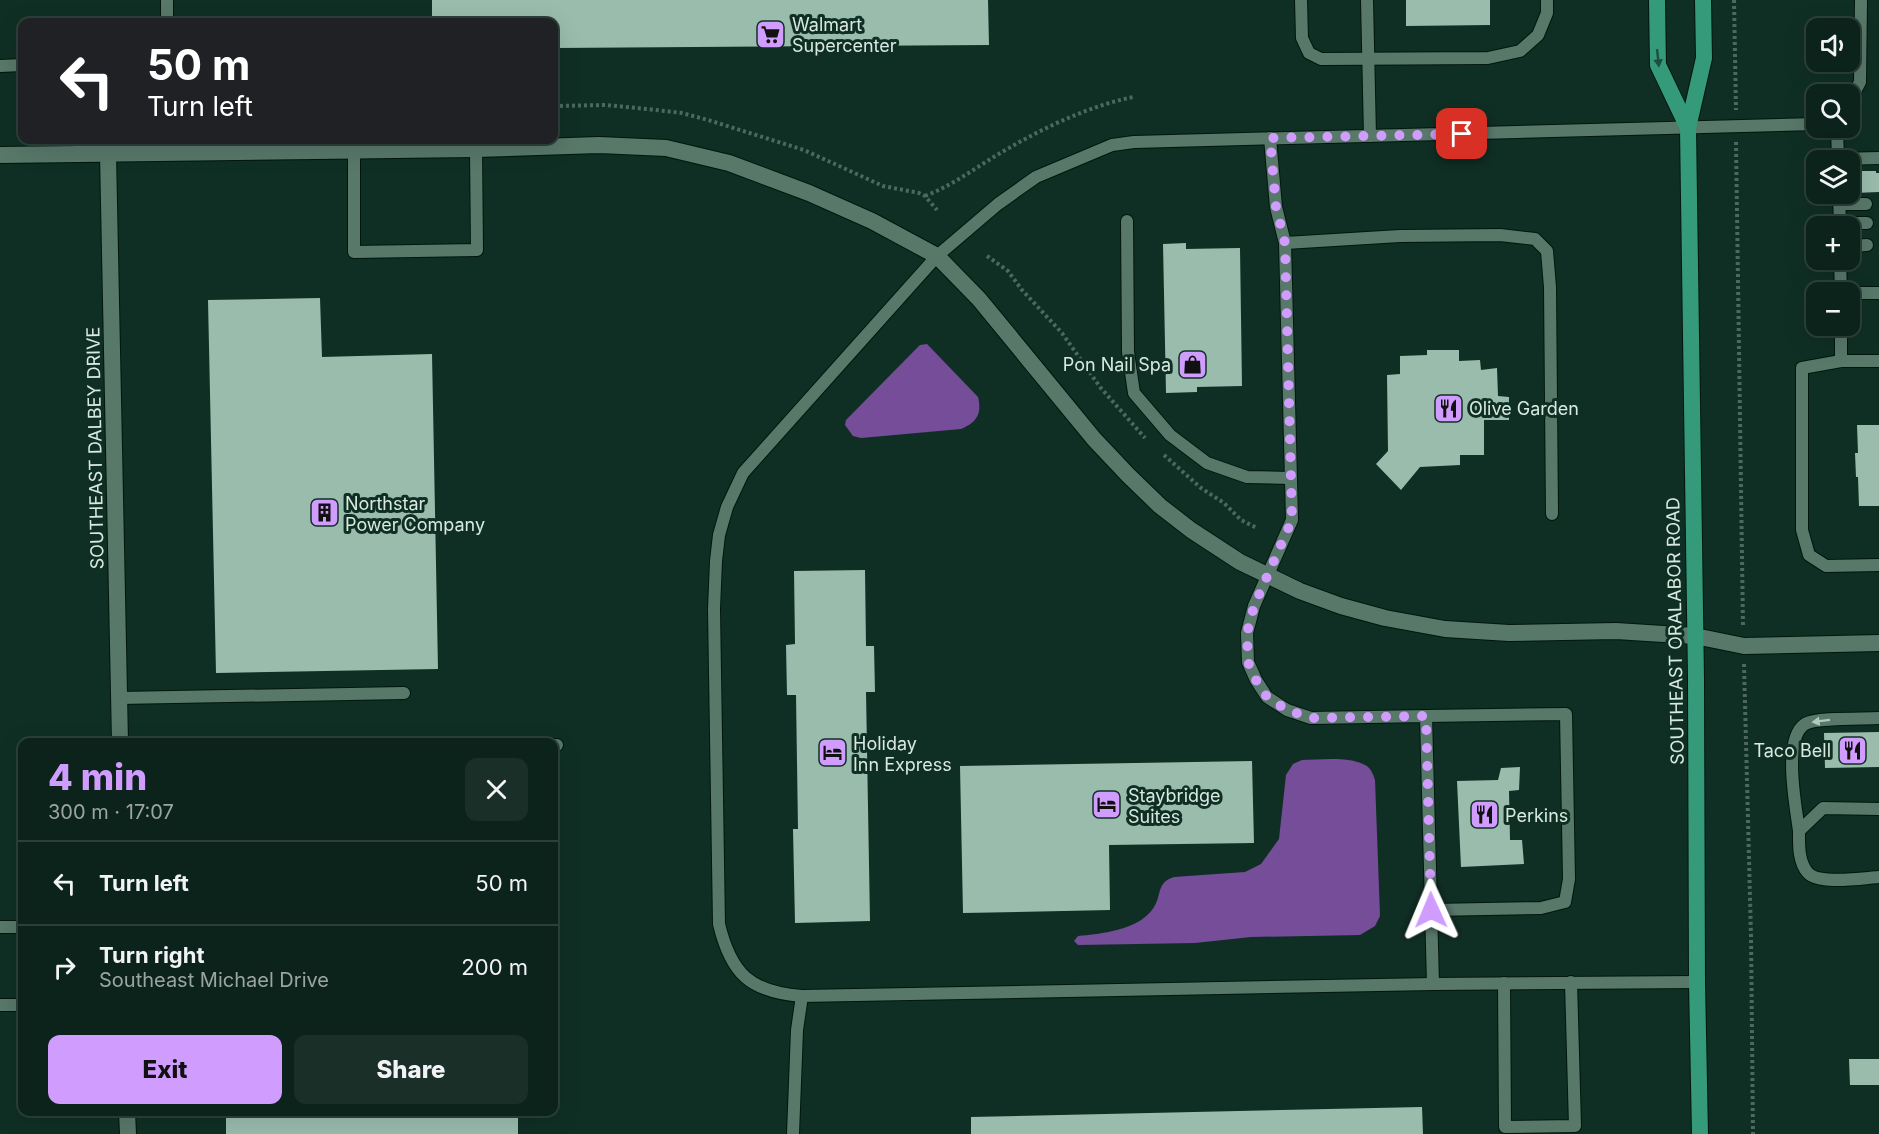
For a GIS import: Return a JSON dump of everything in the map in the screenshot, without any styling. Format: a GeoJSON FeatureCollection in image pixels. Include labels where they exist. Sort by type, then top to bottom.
{"type":"FeatureCollection","features":[{"type":"Feature","properties":{"kind":"main road","name":"SOUTHEAST ORALABOR ROAD"},"geometry":{"type":"LineString","coordinates":[[1656,0],[1658,65],[1688,128]]}},
{"type":"Feature","properties":{"kind":"main road","name":"SOUTHEAST ORALABOR ROAD"},"geometry":{"type":"LineString","coordinates":[[1700,1134],[1688,128],[1704,58],[1703,0]]}},
{"type":"Feature","properties":{"kind":"street"},"geometry":{"type":"LineString","coordinates":[[0,155],[108,154],[168,146],[354,151],[599,145],[666,148],[729,163],[809,193],[872,221],[937,255],[979,299],[1066,406],[1128,476],[1160,506],[1191,530],[1267,576],[1341,606],[1385,618],[1445,629],[1509,633],[1616,631],[1695,636],[1744,646],[1879,643]]}},
{"type":"Feature","properties":{"kind":"street","name":"SOUTHEAST DALBEY DRIVE"},"geometry":{"type":"LineString","coordinates":[[108,154],[120,738]]}},
{"type":"Feature","properties":{"kind":"street"},"geometry":{"type":"LineString","coordinates":[[127,1116],[128,1134]]}},
{"type":"Feature","properties":{"kind":"lane"},"geometry":{"type":"LineString","coordinates":[[167,0],[167,18]]}},
{"type":"Feature","properties":{"kind":"lane"},"geometry":{"type":"LineString","coordinates":[[1301,0],[1302,38],[1309,53],[1322,59],[1488,58],[1520,51],[1538,35],[1547,13],[1547,0]]}},
{"type":"Feature","properties":{"kind":"lane"},"geometry":{"type":"LineString","coordinates":[[1367,0],[1370,136]]}},
{"type":"Feature","properties":{"kind":"lane"},"geometry":{"type":"LineString","coordinates":[[1859,84],[1861,0]]}},
{"type":"Feature","properties":{"kind":"lane"},"geometry":{"type":"LineString","coordinates":[[0,66],[18,65]]}},
{"type":"Feature","properties":{"kind":"lane"},"geometry":{"type":"LineString","coordinates":[[1697,981],[802,996],[782,994],[761,988],[744,976],[730,960],[718,924],[714,609],[719,535],[727,507],[743,473],[937,255],[998,204],[1036,177],[1112,145],[1134,142],[1806,124]]}},
{"type":"Feature","properties":{"kind":"lane"},"geometry":{"type":"LineString","coordinates":[[1270,138],[1276,207],[1285,243],[1292,520],[1254,606],[1247,633],[1248,662],[1256,680],[1267,697],[1287,710],[1311,718],[1566,714],[1569,879],[1565,902],[1541,908],[1431,910]]}},
{"type":"Feature","properties":{"kind":"lane"},"geometry":{"type":"LineString","coordinates":[[354,151],[354,252],[477,250],[476,149]]}},
{"type":"Feature","properties":{"kind":"lane"},"geometry":{"type":"LineString","coordinates":[[1860,159],[1879,158]]}},
{"type":"Feature","properties":{"kind":"lane"},"geometry":{"type":"LineString","coordinates":[[1860,203],[1866,204]]}},
{"type":"Feature","properties":{"kind":"lane"},"geometry":{"type":"LineString","coordinates":[[1127,221],[1128,352],[1134,393],[1170,435],[1207,464],[1247,477],[1291,478]]}},
{"type":"Feature","properties":{"kind":"lane"},"geometry":{"type":"LineString","coordinates":[[1860,224],[1867,223]]}},
{"type":"Feature","properties":{"kind":"lane"},"geometry":{"type":"LineString","coordinates":[[1285,243],[1400,236],[1500,235],[1535,239],[1547,251],[1552,514]]}},
{"type":"Feature","properties":{"kind":"lane"},"geometry":{"type":"LineString","coordinates":[[1860,245],[1867,245]]}},
{"type":"Feature","properties":{"kind":"lane"},"geometry":{"type":"LineString","coordinates":[[1860,293],[1879,293]]}},
{"type":"Feature","properties":{"kind":"lane"},"geometry":{"type":"LineString","coordinates":[[1841,336],[1841,361]]}},
{"type":"Feature","properties":{"kind":"lane"},"geometry":{"type":"LineString","coordinates":[[1879,361],[1841,361],[1802,368],[1802,530],[1809,555],[1826,566],[1879,565]]}},
{"type":"Feature","properties":{"kind":"lane"},"geometry":{"type":"LineString","coordinates":[[119,699],[404,693]]}},
{"type":"Feature","properties":{"kind":"lane"},"geometry":{"type":"LineString","coordinates":[[1426,716],[1433,984]]}},
{"type":"Feature","properties":{"kind":"lane"},"geometry":{"type":"LineString","coordinates":[[1879,718],[1820,720],[1806,724],[1798,732],[1793,745],[1793,775],[1800,855],[1808,873],[1821,879],[1879,877]]}},
{"type":"Feature","properties":{"kind":"lane"},"geometry":{"type":"LineString","coordinates":[[1798,831],[1823,808],[1879,809]]}},
{"type":"Feature","properties":{"kind":"lane"},"geometry":{"type":"LineString","coordinates":[[0,927],[18,927]]}},
{"type":"Feature","properties":{"kind":"lane"},"geometry":{"type":"LineString","coordinates":[[1504,983],[1505,1127],[1575,1130],[1571,982]]}},
{"type":"Feature","properties":{"kind":"lane"},"geometry":{"type":"LineString","coordinates":[[793,1134],[796,1030],[802,996]]}},
{"type":"Feature","properties":{"kind":"lane"},"geometry":{"type":"LineString","coordinates":[[0,1005],[18,1005]]}},
{"type":"Feature","properties":{"kind":"path"},"geometry":{"type":"LineString","coordinates":[[1734,0],[1753,1134]]}},
{"type":"Feature","properties":{"kind":"path"},"geometry":{"type":"LineString","coordinates":[[925,196],[960,180],[1009,147],[1066,120],[1133,97]]}},
{"type":"Feature","properties":{"kind":"path"},"geometry":{"type":"LineString","coordinates":[[558,106],[606,105],[682,113],[777,140],[826,158],[883,186],[925,196],[938,210]]}},
{"type":"Feature","properties":{"kind":"shaded area"},"geometry":{"type":"Polygon","coordinates":[[[927,344],[978,397],[977,417],[961,429],[861,438],[853,436],[845,425],[846,420],[920,345],[927,344]]]}},
{"type":"Feature","properties":{"kind":"shaded area"},"geometry":{"type":"Polygon","coordinates":[[[1302,760],[1350,760],[1365,765],[1373,773],[1380,916],[1375,926],[1360,935],[1251,937],[1195,943],[1078,945],[1074,941],[1078,936],[1118,930],[1145,917],[1155,905],[1164,883],[1174,877],[1245,872],[1261,864],[1279,839],[1286,775],[1293,764],[1302,760]]]}},
{"type":"Feature","properties":{"kind":"building","name":"Walmart Supercenter"},"geometry":{"type":"Polygon","coordinates":[[[432,0],[988,0],[989,45],[558,48],[558,18],[432,18],[432,0]]]}},
{"type":"Feature","properties":{"kind":"building"},"geometry":{"type":"Polygon","coordinates":[[[1406,0],[1490,0],[1490,25],[1406,26],[1406,0]]]}},
{"type":"Feature","properties":{"kind":"building"},"geometry":{"type":"Polygon","coordinates":[[[1860,171],[1879,173],[1879,192],[1860,193],[1860,171]]]}},
{"type":"Feature","properties":{"kind":"building"},"geometry":{"type":"Polygon","coordinates":[[[1186,243],[1186,249],[1240,248],[1242,386],[1197,387],[1197,392],[1166,393],[1163,244],[1186,243]]]}},
{"type":"Feature","properties":{"kind":"building","name":"Northstar Power Company"},"geometry":{"type":"Polygon","coordinates":[[[320,298],[322,357],[432,354],[438,669],[216,673],[208,300],[320,298]]]}},
{"type":"Feature","properties":{"kind":"building","name":"Olive Garden"},"geometry":{"type":"Polygon","coordinates":[[[1427,350],[1459,350],[1459,361],[1480,360],[1481,370],[1497,368],[1498,396],[1509,397],[1509,420],[1484,420],[1484,455],[1460,455],[1460,465],[1420,467],[1401,490],[1376,464],[1388,451],[1387,375],[1400,374],[1400,356],[1427,355],[1427,350]]]}},
{"type":"Feature","properties":{"kind":"building"},"geometry":{"type":"Polygon","coordinates":[[[1857,425],[1879,425],[1879,506],[1859,506],[1855,453],[1858,453],[1857,425]]]}},
{"type":"Feature","properties":{"kind":"building","name":"Holiday Inn Express"},"geometry":{"type":"Polygon","coordinates":[[[865,570],[866,646],[874,646],[875,692],[866,692],[870,921],[795,923],[793,829],[798,829],[796,695],[787,695],[786,645],[795,644],[794,571],[865,570]]]}},
{"type":"Feature","properties":{"kind":"building","name":"Taco Bell"},"geometry":{"type":"Polygon","coordinates":[[[1879,732],[1879,767],[1825,768],[1824,733],[1879,732]]]}},
{"type":"Feature","properties":{"kind":"building","name":"Staybridge Suites"},"geometry":{"type":"Polygon","coordinates":[[[1252,761],[1254,843],[1109,845],[1110,910],[963,913],[960,766],[1252,761]]]}},
{"type":"Feature","properties":{"kind":"building","name":"Perkins"},"geometry":{"type":"Polygon","coordinates":[[[1520,767],[1519,790],[1509,791],[1510,840],[1522,840],[1524,864],[1461,867],[1457,781],[1498,780],[1501,768],[1520,767]]]}},
{"type":"Feature","properties":{"kind":"building"},"geometry":{"type":"Polygon","coordinates":[[[1849,1059],[1879,1059],[1879,1085],[1850,1085],[1849,1059]]]}},
{"type":"Feature","properties":{"kind":"building"},"geometry":{"type":"Polygon","coordinates":[[[1422,1107],[1423,1134],[971,1134],[971,1117],[1422,1107]]]}},
{"type":"Feature","properties":{"kind":"building"},"geometry":{"type":"Polygon","coordinates":[[[226,1116],[518,1116],[518,1134],[226,1134],[226,1116]]]}},
{"type":"Feature","properties":{"kind":"place","name":"Walmart Supercenter"},"geometry":{"type":"Point","coordinates":[771,34]}},
{"type":"Feature","properties":{"kind":"place","name":"Pon Nail Spa"},"geometry":{"type":"Point","coordinates":[1192,364]}},
{"type":"Feature","properties":{"kind":"place","name":"Olive Garden"},"geometry":{"type":"Point","coordinates":[1448,408]}},
{"type":"Feature","properties":{"kind":"place","name":"Northstar Power Company"},"geometry":{"type":"Point","coordinates":[324,513]}},
{"type":"Feature","properties":{"kind":"place","name":"Taco Bell"},"geometry":{"type":"Point","coordinates":[1852,750]}},
{"type":"Feature","properties":{"kind":"place","name":"Holiday Inn Express"},"geometry":{"type":"Point","coordinates":[832,753]}},
{"type":"Feature","properties":{"kind":"place","name":"Staybridge Suites"},"geometry":{"type":"Point","coordinates":[1107,805]}},
{"type":"Feature","properties":{"kind":"place","name":"Perkins"},"geometry":{"type":"Point","coordinates":[1484,815]}},
{"type":"Feature","properties":{"kind":"route"},"geometry":{"type":"LineString","coordinates":[[1431,910],[1426,716],[1311,718],[1287,710],[1267,697],[1256,680],[1248,662],[1247,633],[1254,606],[1292,520],[1285,243],[1276,207],[1270,138],[1462,134]]}}]}
